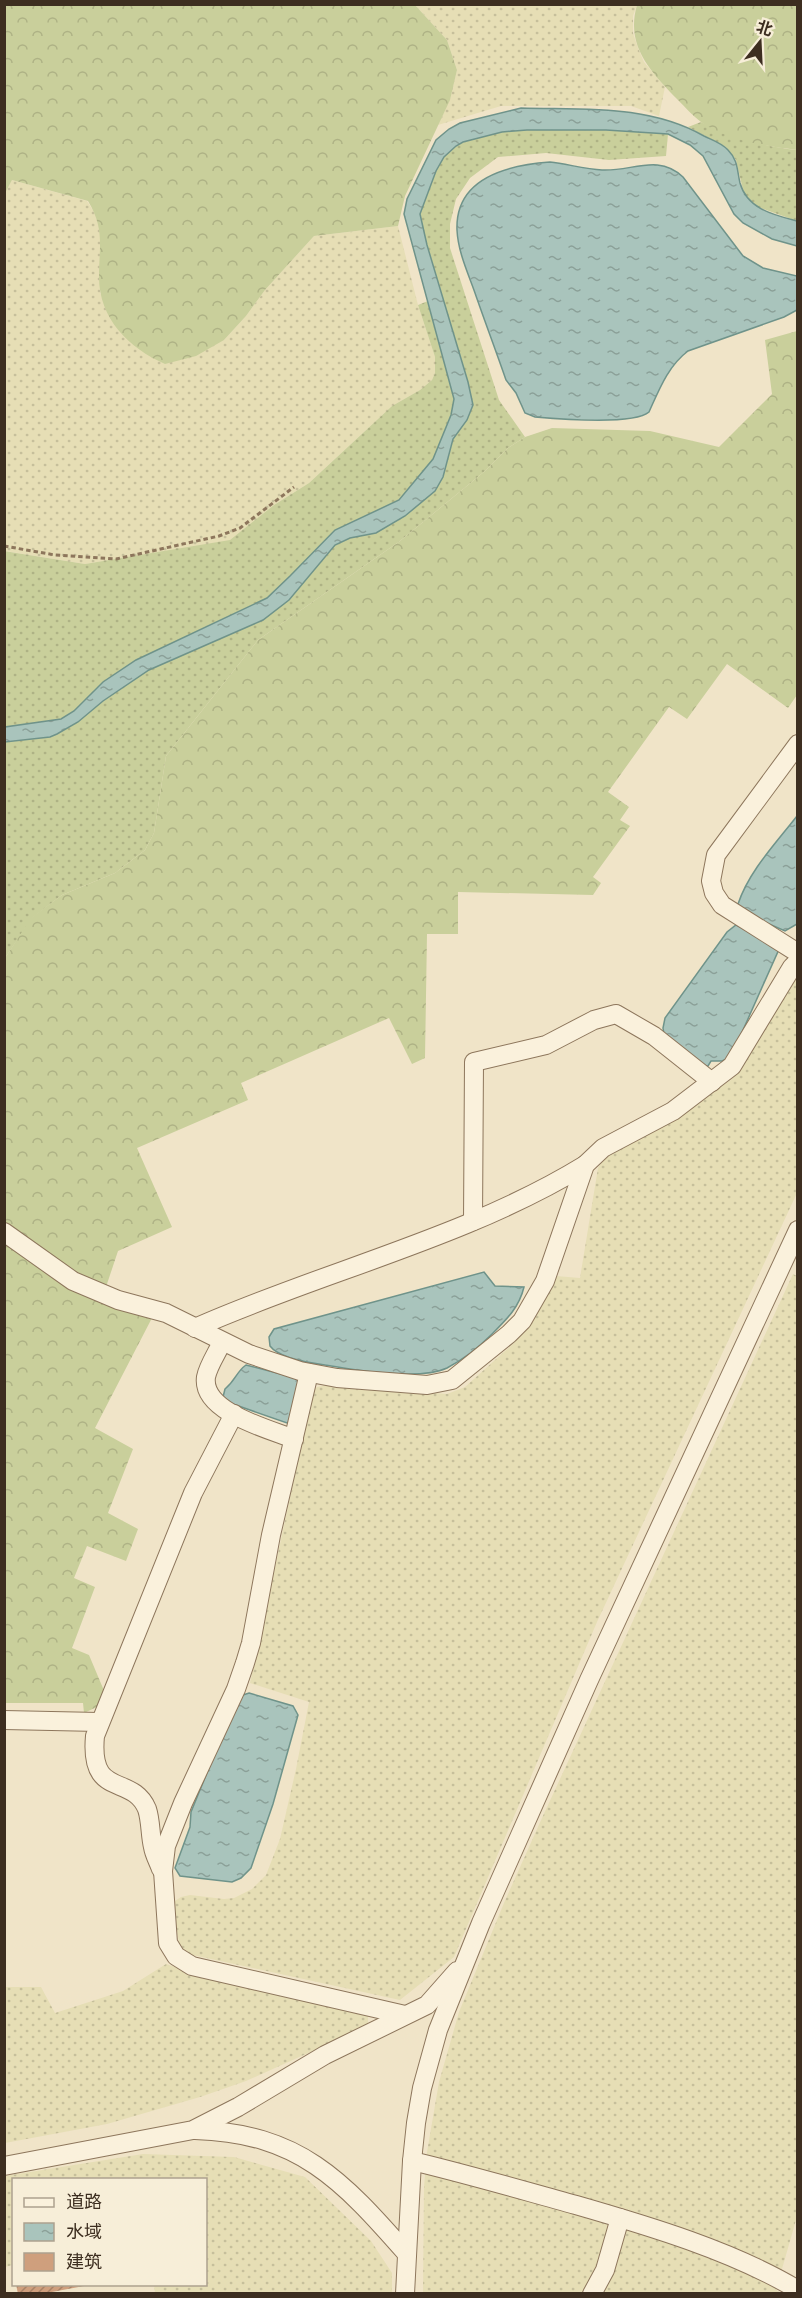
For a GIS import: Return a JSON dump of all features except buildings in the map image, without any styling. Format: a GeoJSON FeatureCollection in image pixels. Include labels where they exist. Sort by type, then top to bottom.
{"type":"FeatureCollection","features":[{"type":"Feature","properties":{"kind":"street"},"geometry":{"type":"LineString","coordinates":[[195,1328],[242,1307],[503,1210],[585,1165],[603,1148],[673,1112],[736,1062],[792,967],[797,953],[722,905],[714,893],[711,881],[716,855],[798,744]]}},
{"type":"Feature","properties":{"kind":"street"},"geometry":{"type":"LineString","coordinates":[[473,1221],[474,1062],[546,1045],[594,1020],[616,1014],[654,1036],[712,1082]]}},
{"type":"Feature","properties":{"kind":"street"},"geometry":{"type":"LineString","coordinates":[[4,1232],[73,1281],[118,1300],[166,1313],[249,1354],[309,1373],[337,1378],[428,1385],[452,1380],[522,1321],[545,1281],[585,1165]]}},
{"type":"Feature","properties":{"kind":"street"},"geometry":{"type":"LineString","coordinates":[[405,2294],[412,2161],[416,2123],[429,2056],[465,1962],[589,1680],[791,1262],[798,1230]]}},
{"type":"Feature","properties":{"kind":"street"},"geometry":{"type":"LineString","coordinates":[[222,1342],[206,1376],[206,1387],[212,1398],[224,1410],[294,1439]]}},
{"type":"Feature","properties":{"kind":"street"},"geometry":{"type":"LineString","coordinates":[[309,1373],[271,1535],[245,1663],[236,1689],[183,1803],[166,1846],[163,1871],[168,1942],[176,1956],[186,1964],[238,1978],[405,2015]]}},
{"type":"Feature","properties":{"kind":"street"},"geometry":{"type":"LineString","coordinates":[[163,1871],[153,1849],[146,1808],[134,1794],[112,1784],[98,1771],[94,1747],[99,1722],[193,1493],[234,1414]]}},
{"type":"Feature","properties":{"kind":"street"},"geometry":{"type":"LineString","coordinates":[[4,1720],[99,1722]]}},
{"type":"Feature","properties":{"kind":"street"},"geometry":{"type":"LineString","coordinates":[[193,2130],[238,2108],[325,2055],[428,2005],[465,1962]]}},
{"type":"Feature","properties":{"kind":"street"},"geometry":{"type":"LineString","coordinates":[[4,2166],[193,2130],[222,2131],[251,2136],[305,2157],[321,2167],[345,2188],[407,2254]]}},
{"type":"Feature","properties":{"kind":"street"},"geometry":{"type":"LineString","coordinates":[[412,2161],[651,2227],[761,2270],[798,2290]]}},
{"type":"Feature","properties":{"kind":"street"},"geometry":{"type":"LineString","coordinates":[[592,2294],[604,2270],[620,2218]]}},
{"type":"Feature","properties":{"kind":"path"},"geometry":{"type":"LineString","coordinates":[[4,546],[55,555],[116,559],[219,536],[240,528],[294,487]]}},
{"type":"Feature","properties":{"kind":"shaded area"},"geometry":{"type":"Polygon","coordinates":[[[415,5],[637,5],[633,16],[633,33],[638,48],[644,62],[665,87],[659,116],[631,106],[501,106],[438,125],[450,99],[457,70],[447,40],[415,5]]]}},
{"type":"Feature","properties":{"kind":"shaded area"},"geometry":{"type":"Polygon","coordinates":[[[12,180],[87,201],[96,215],[100,230],[100,294],[224,340],[314,236],[398,226],[418,305],[435,357],[435,373],[432,380],[420,390],[392,406],[309,483],[274,505],[230,541],[85,564],[5,551],[4,193],[12,180]]]}},
{"type":"Feature","properties":{"kind":"shaded area"},"geometry":{"type":"Polygon","coordinates":[[[797,972],[797,1193],[597,1622],[454,1957],[400,2000],[188,1954],[180,1948],[172,1903],[181,1897],[190,1895],[234,1898],[252,1889],[266,1875],[280,1839],[296,1769],[309,1702],[250,1683],[313,1391],[317,1387],[327,1385],[447,1394],[465,1387],[514,1343],[556,1276],[580,1278],[598,1168],[603,1160],[731,1080],[797,972]]]}},
{"type":"Feature","properties":{"kind":"shaded area"},"geometry":{"type":"Polygon","coordinates":[[[793,1274],[797,1276],[798,2213],[776,2290],[782,2293],[423,2294],[424,2187],[427,2152],[439,2082],[459,2012],[542,1818],[793,1274]]]}},
{"type":"Feature","properties":{"kind":"shaded area"},"geometry":{"type":"Polygon","coordinates":[[[166,1964],[232,1985],[368,2013],[368,2026],[246,2081],[200,2097],[107,2124],[5,2143],[4,1987],[41,1987],[55,2013],[123,1991],[166,1964]]]}},
{"type":"Feature","properties":{"kind":"shaded area"},"geometry":{"type":"Polygon","coordinates":[[[143,2154],[234,2157],[305,2177],[371,2241],[392,2273],[392,2293],[155,2293],[154,2286],[207,2286],[207,2178],[12,2178],[12,2265],[5,2267],[5,2176],[143,2154]]]}},
{"type":"Feature","properties":{"kind":"green space"},"geometry":{"type":"Polygon","coordinates":[[[5,4],[415,5],[447,40],[457,70],[450,100],[405,196],[398,226],[314,236],[224,340],[196,356],[165,364],[128,341],[110,319],[100,292],[99,229],[88,201],[12,180],[5,193],[5,4]]]}},
{"type":"Feature","properties":{"kind":"green space"},"geometry":{"type":"Polygon","coordinates":[[[637,5],[797,5],[797,150],[735,138],[723,134],[695,117],[659,79],[643,57],[635,33],[634,20],[637,5]]]}},
{"type":"Feature","properties":{"kind":"green space"},"geometry":{"type":"Polygon","coordinates":[[[701,122],[748,140],[797,150],[797,221],[755,206],[744,194],[736,160],[726,147],[688,127],[701,122]]]}},
{"type":"Feature","properties":{"kind":"green space"},"geometry":{"type":"Polygon","coordinates":[[[606,130],[668,134],[666,156],[609,160],[546,153],[498,157],[470,178],[456,199],[450,224],[450,248],[499,400],[525,437],[508,448],[485,471],[400,541],[258,640],[166,756],[154,833],[145,850],[115,873],[62,895],[32,918],[5,958],[5,742],[50,737],[78,722],[103,701],[149,670],[263,620],[335,545],[350,538],[376,532],[405,516],[443,477],[453,439],[467,420],[473,405],[420,214],[436,171],[444,157],[456,146],[502,132],[606,130]]]}},
{"type":"Feature","properties":{"kind":"green space"},"geometry":{"type":"Polygon","coordinates":[[[428,301],[454,399],[451,415],[433,459],[399,501],[335,530],[267,598],[136,660],[103,682],[74,711],[60,719],[5,727],[4,551],[85,564],[230,540],[274,505],[309,483],[392,406],[420,390],[432,380],[435,373],[435,357],[418,305],[428,301]]]}},
{"type":"Feature","properties":{"kind":"green space"},"geometry":{"type":"Polygon","coordinates":[[[797,331],[797,695],[788,708],[727,664],[687,719],[669,707],[608,792],[629,807],[620,820],[630,826],[593,877],[601,883],[593,895],[458,892],[458,934],[427,934],[425,1058],[412,1064],[389,1018],[241,1083],[248,1100],[137,1148],[172,1227],[118,1251],[101,1302],[153,1316],[95,1428],[133,1449],[108,1513],[138,1529],[126,1561],[87,1546],[74,1578],[95,1587],[72,1648],[89,1655],[105,1693],[99,1706],[84,1713],[83,1703],[5,1703],[5,958],[31,918],[62,895],[115,873],[145,850],[154,833],[166,756],[258,640],[400,541],[485,471],[508,448],[525,437],[552,428],[650,431],[719,447],[772,394],[765,340],[797,331]]]}},
{"type":"Feature","properties":{"kind":"water"},"geometry":{"type":"Polygon","coordinates":[[[521,108],[592,109],[638,114],[660,118],[717,142],[734,158],[744,192],[755,205],[762,210],[797,221],[797,246],[772,239],[743,223],[734,214],[703,156],[690,145],[668,134],[606,130],[527,130],[502,132],[456,146],[444,157],[436,171],[420,214],[473,405],[467,420],[453,439],[443,477],[435,491],[405,516],[376,533],[350,538],[335,545],[289,600],[263,620],[149,670],[103,701],[78,722],[57,734],[50,737],[5,742],[5,727],[61,719],[74,711],[103,682],[136,660],[267,598],[335,530],[399,500],[433,459],[451,415],[454,399],[404,214],[407,199],[436,140],[449,129],[460,123],[521,108]]]}},
{"type":"Feature","properties":{"kind":"water"},"geometry":{"type":"Polygon","coordinates":[[[550,162],[602,170],[654,165],[674,170],[683,177],[743,256],[763,268],[797,276],[797,310],[784,317],[688,351],[670,371],[649,412],[641,416],[612,420],[577,420],[535,417],[525,413],[516,393],[506,380],[464,262],[457,230],[459,212],[465,197],[487,177],[518,166],[550,162]]]}},
{"type":"Feature","properties":{"kind":"water"},"geometry":{"type":"Polygon","coordinates":[[[797,816],[797,924],[785,931],[744,913],[738,904],[756,869],[797,816]]]}},
{"type":"Feature","properties":{"kind":"water"},"geometry":{"type":"Polygon","coordinates":[[[736,925],[780,947],[731,1057],[722,1061],[711,1061],[708,1066],[705,1066],[664,1034],[665,1018],[727,932],[736,925]]]}},
{"type":"Feature","properties":{"kind":"water"},"geometry":{"type":"Polygon","coordinates":[[[484,1272],[495,1286],[524,1287],[522,1294],[511,1313],[491,1335],[470,1353],[447,1368],[420,1374],[369,1372],[295,1359],[280,1354],[270,1346],[269,1337],[274,1329],[484,1272]]]}},
{"type":"Feature","properties":{"kind":"water"},"geometry":{"type":"Polygon","coordinates":[[[246,1365],[300,1379],[291,1420],[287,1423],[230,1403],[223,1397],[225,1389],[246,1365]]]}},
{"type":"Feature","properties":{"kind":"water"},"geometry":{"type":"Polygon","coordinates":[[[249,1693],[293,1706],[298,1715],[273,1804],[251,1868],[241,1878],[232,1882],[180,1876],[175,1868],[190,1827],[191,1812],[237,1699],[249,1693]]]}}]}
